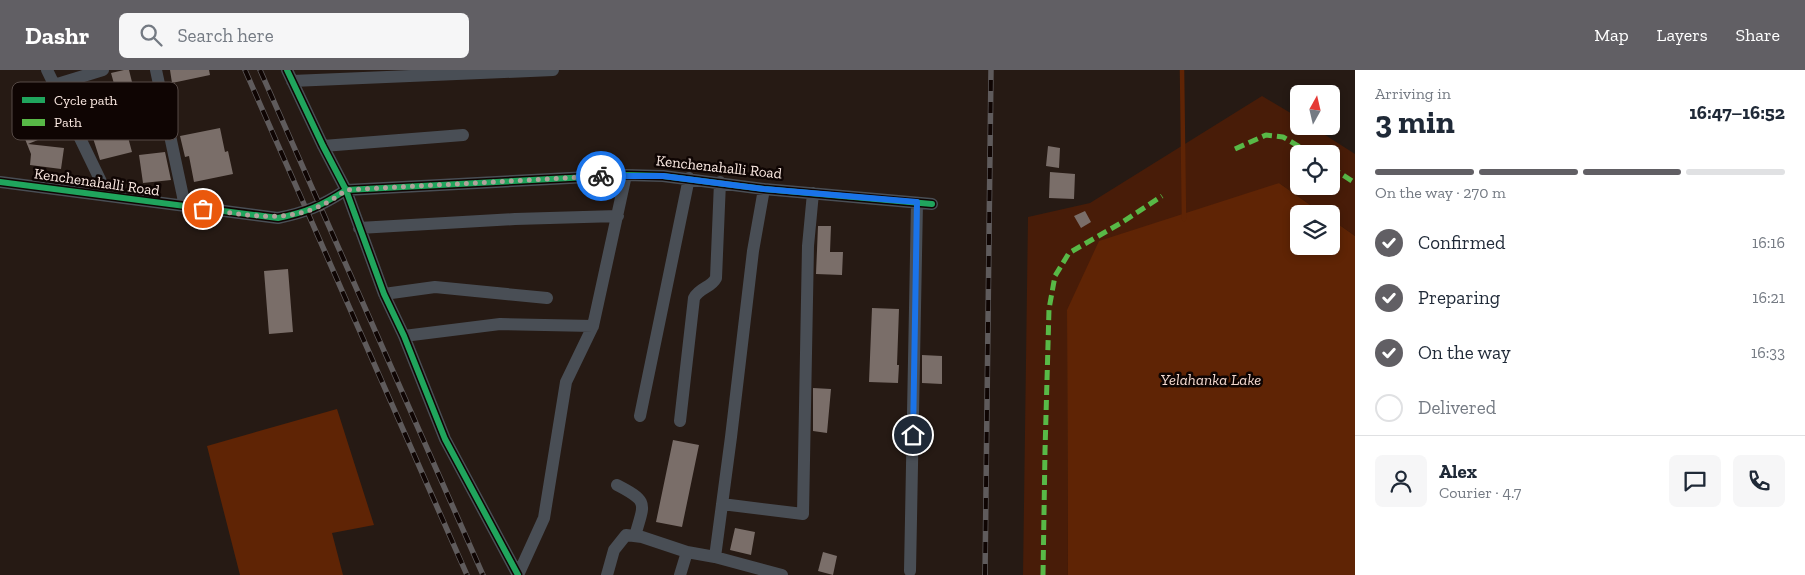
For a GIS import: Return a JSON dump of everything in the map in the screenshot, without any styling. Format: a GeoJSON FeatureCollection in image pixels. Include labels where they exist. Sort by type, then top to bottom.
{"type":"FeatureCollection","features":[{"type":"Feature","properties":{"kind":"street"},"geometry":{"type":"LineString","coordinates":[[47,70],[53,82]]}},
{"type":"Feature","properties":{"kind":"street"},"geometry":{"type":"LineString","coordinates":[[64,82],[103,70]]}},
{"type":"Feature","properties":{"kind":"street"},"geometry":{"type":"LineString","coordinates":[[518,575],[445,440],[404,336],[384,294],[346,190],[290,75],[553,70]]}},
{"type":"Feature","properties":{"kind":"street"},"geometry":{"type":"LineString","coordinates":[[323,146],[463,135]]}},
{"type":"Feature","properties":{"kind":"street"},"geometry":{"type":"LineString","coordinates":[[81,140],[108,196]]}},
{"type":"Feature","properties":{"kind":"street"},"geometry":{"type":"LineString","coordinates":[[171,140],[185,206]]}},
{"type":"Feature","properties":{"kind":"street"},"geometry":{"type":"LineString","coordinates":[[518,575],[544,518],[566,382],[594,326],[626,175]]}},
{"type":"Feature","properties":{"kind":"street","name":"Kenchenahalli Road"},"geometry":{"type":"LineString","coordinates":[[0,182],[278,218],[321,206],[346,190],[626,175],[689,178],[764,189],[932,204]]}},
{"type":"Feature","properties":{"kind":"street"},"geometry":{"type":"LineString","coordinates":[[640,416],[689,178]]}},
{"type":"Feature","properties":{"kind":"street"},"geometry":{"type":"LineString","coordinates":[[680,421],[694,298],[698,291],[713,284],[716,278],[720,182]]}},
{"type":"Feature","properties":{"kind":"street"},"geometry":{"type":"LineString","coordinates":[[714,557],[752,251],[764,189]]}},
{"type":"Feature","properties":{"kind":"street"},"geometry":{"type":"LineString","coordinates":[[722,504],[803,514],[808,246],[813,193]]}},
{"type":"Feature","properties":{"kind":"street"},"geometry":{"type":"LineString","coordinates":[[910,571],[917,202]]}},
{"type":"Feature","properties":{"kind":"street"},"geometry":{"type":"LineString","coordinates":[[359,228],[515,219],[618,216]]}},
{"type":"Feature","properties":{"kind":"street"},"geometry":{"type":"LineString","coordinates":[[384,294],[434,287],[547,298]]}},
{"type":"Feature","properties":{"kind":"street"},"geometry":{"type":"LineString","coordinates":[[404,336],[500,324],[594,326]]}},
{"type":"Feature","properties":{"kind":"street"},"geometry":{"type":"LineString","coordinates":[[616,485],[636,494],[643,507],[635,536]]}},
{"type":"Feature","properties":{"kind":"street"},"geometry":{"type":"LineString","coordinates":[[606,575],[614,550],[626,535],[686,552],[714,557],[749,571],[782,575]]}},
{"type":"Feature","properties":{"kind":"street"},"geometry":{"type":"LineString","coordinates":[[680,575],[686,552]]}},
{"type":"Feature","properties":{"kind":"shaded area"},"geometry":{"type":"Polygon","coordinates":[[[1262,96],[1290,113],[1290,135],[1325,135],[1355,154],[1355,236],[1340,225],[1340,205],[1310,205],[1296,195],[1340,195],[1340,145],[1290,145],[1290,191],[1279,183],[1067,310],[1068,575],[1023,575],[1028,217],[1090,203],[1262,96]]]}},
{"type":"Feature","properties":{"kind":"water","name":"Yelahanka Lake"},"geometry":{"type":"Polygon","coordinates":[[[1279,183],[1290,191],[1290,195],[1296,195],[1310,205],[1290,205],[1290,255],[1340,255],[1340,225],[1355,236],[1355,575],[1068,575],[1067,310],[1099,241],[1279,183]]]}},
{"type":"Feature","properties":{"kind":"water"},"geometry":{"type":"Polygon","coordinates":[[[337,409],[374,525],[332,533],[343,575],[240,575],[207,446],[337,409]]]}},
{"type":"Feature","properties":{"kind":"building"},"geometry":{"type":"Polygon","coordinates":[[[129,70],[132,82],[114,82],[111,73],[129,70]]]}},
{"type":"Feature","properties":{"kind":"building"},"geometry":{"type":"Polygon","coordinates":[[[170,70],[209,70],[210,75],[172,82],[170,70]]]}},
{"type":"Feature","properties":{"kind":"building"},"geometry":{"type":"Polygon","coordinates":[[[220,128],[225,152],[228,151],[233,174],[194,182],[189,156],[185,157],[180,136],[220,128]]]}},
{"type":"Feature","properties":{"kind":"building"},"geometry":{"type":"Polygon","coordinates":[[[25,140],[38,140],[28,144],[64,148],[61,169],[30,165],[31,154],[25,140]]]}},
{"type":"Feature","properties":{"kind":"building"},"geometry":{"type":"Polygon","coordinates":[[[94,140],[129,140],[132,152],[100,160],[94,140]]]}},
{"type":"Feature","properties":{"kind":"building"},"geometry":{"type":"Polygon","coordinates":[[[1048,146],[1060,148],[1059,168],[1046,166],[1048,146]]]}},
{"type":"Feature","properties":{"kind":"building"},"geometry":{"type":"Polygon","coordinates":[[[165,152],[171,180],[143,183],[139,155],[165,152]]]}},
{"type":"Feature","properties":{"kind":"building"},"geometry":{"type":"Polygon","coordinates":[[[1050,172],[1075,174],[1074,199],[1049,198],[1050,172]]]}},
{"type":"Feature","properties":{"kind":"building"},"geometry":{"type":"Polygon","coordinates":[[[1085,211],[1091,222],[1081,228],[1074,216],[1085,211]]]}},
{"type":"Feature","properties":{"kind":"building"},"geometry":{"type":"Polygon","coordinates":[[[818,226],[831,226],[830,252],[843,252],[842,275],[816,274],[818,226]]]}},
{"type":"Feature","properties":{"kind":"building"},"geometry":{"type":"Polygon","coordinates":[[[288,269],[293,332],[269,334],[264,271],[288,269]]]}},
{"type":"Feature","properties":{"kind":"building"},"geometry":{"type":"Polygon","coordinates":[[[872,308],[899,309],[898,383],[869,382],[872,308]]]}},
{"type":"Feature","properties":{"kind":"building"},"geometry":{"type":"Polygon","coordinates":[[[922,355],[942,356],[942,384],[922,383],[922,355]]]}},
{"type":"Feature","properties":{"kind":"building"},"geometry":{"type":"Polygon","coordinates":[[[813,388],[831,389],[827,433],[813,431],[813,388]]]}},
{"type":"Feature","properties":{"kind":"building"},"geometry":{"type":"Polygon","coordinates":[[[673,440],[699,445],[682,527],[656,522],[673,440]]]}},
{"type":"Feature","properties":{"kind":"building"},"geometry":{"type":"Polygon","coordinates":[[[735,528],[755,532],[751,555],[730,550],[735,528]]]}},
{"type":"Feature","properties":{"kind":"building"},"geometry":{"type":"Polygon","coordinates":[[[823,552],[837,556],[833,575],[818,571],[823,552]]]}},
{"type":"Feature","properties":{"kind":"waterway"},"geometry":{"type":"LineString","coordinates":[[1182,70],[1184,219]]}},
{"type":"Feature","properties":{"kind":"railway"},"geometry":{"type":"LineString","coordinates":[[245,70],[467,575]]}},
{"type":"Feature","properties":{"kind":"railway"},"geometry":{"type":"LineString","coordinates":[[260,70],[483,575]]}},
{"type":"Feature","properties":{"kind":"railway"},"geometry":{"type":"LineString","coordinates":[[985,575],[991,70]]}},
{"type":"Feature","properties":{"kind":"marked path"},"geometry":{"type":"LineString","coordinates":[[1235,149],[1266,135],[1283,137],[1297,145]]}},
{"type":"Feature","properties":{"kind":"marked path"},"geometry":{"type":"LineString","coordinates":[[1340,173],[1355,183]]}},
{"type":"Feature","properties":{"kind":"marked path"},"geometry":{"type":"LineString","coordinates":[[1043,575],[1049,309],[1055,276],[1069,253],[1121,223],[1162,196]]}},
{"type":"Feature","properties":{"kind":"cycle path"},"geometry":{"type":"LineString","coordinates":[[287,70],[346,190],[384,294],[404,336],[445,439],[518,575]]}},
{"type":"Feature","properties":{"kind":"cycle path"},"geometry":{"type":"LineString","coordinates":[[0,182],[278,218],[314,208],[346,190],[626,175],[663,176],[764,189],[932,204]]}},
{"type":"Feature","properties":{"kind":"way so far"},"geometry":{"type":"LineString","coordinates":[[203,209],[278,218],[321,206],[346,190],[601,176]]}},
{"type":"Feature","properties":{"kind":"route"},"geometry":{"type":"LineString","coordinates":[[601,176],[663,176],[764,189],[917,202],[913,435]]}}]}
